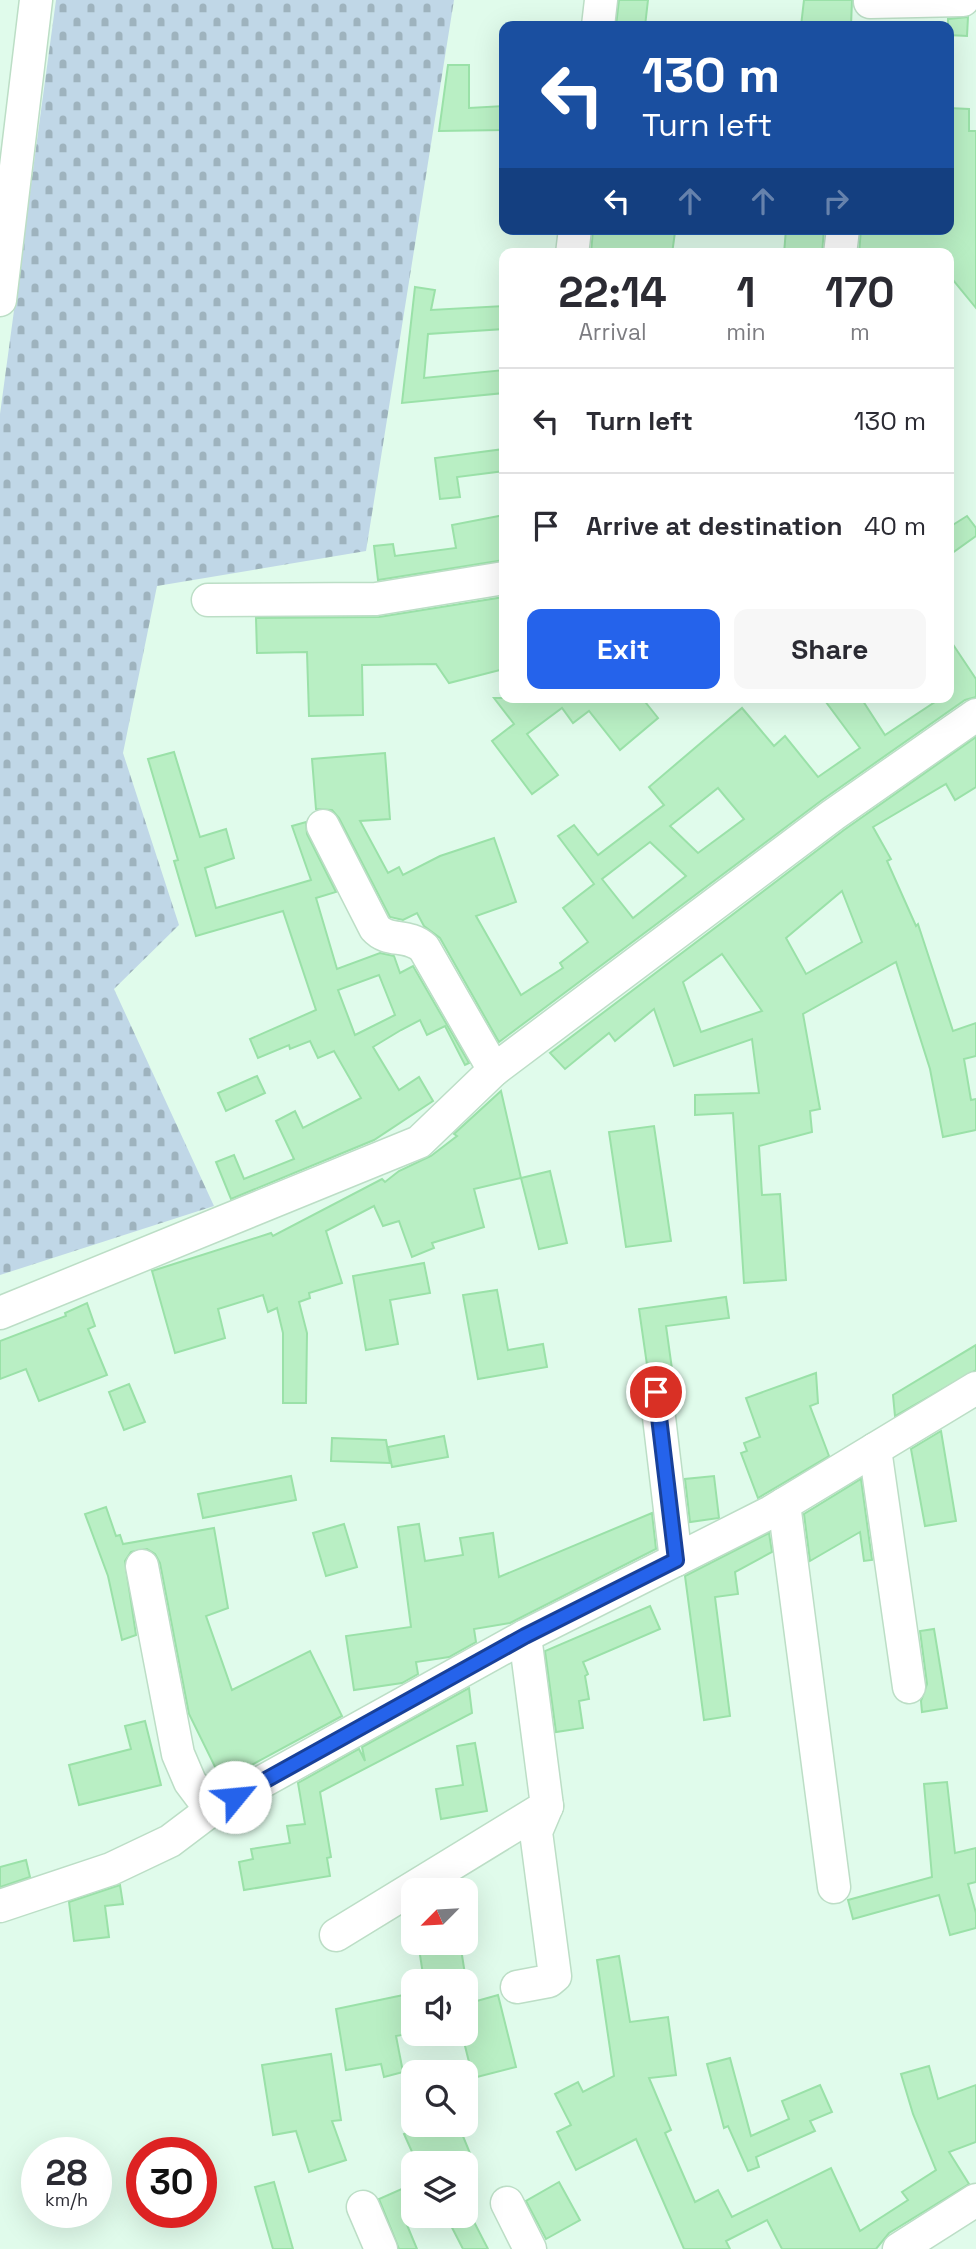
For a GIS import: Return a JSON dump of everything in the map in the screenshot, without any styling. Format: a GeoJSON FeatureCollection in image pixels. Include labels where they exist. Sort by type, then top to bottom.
{"type":"FeatureCollection","features":[{"type":"Feature","properties":{"kind":"street"},"geometry":{"type":"LineString","coordinates":[[0,300],[36,0]]}},
{"type":"Feature","properties":{"kind":"street"},"geometry":{"type":"LineString","coordinates":[[599,21],[601,0]]}},
{"type":"Feature","properties":{"kind":"street"},"geometry":{"type":"LineString","coordinates":[[869,9],[963,0]]}},
{"type":"Feature","properties":{"kind":"street"},"geometry":{"type":"LineString","coordinates":[[208,600],[376,599],[499,579]]}},
{"type":"Feature","properties":{"kind":"street"},"geometry":{"type":"LineString","coordinates":[[0,1313],[419,1142],[494,1070],[833,815],[976,715]]}},
{"type":"Feature","properties":{"kind":"street"},"geometry":{"type":"LineString","coordinates":[[323,826],[375,928],[383,935],[415,939],[424,948],[494,1070]]}},
{"type":"Feature","properties":{"kind":"street"},"geometry":{"type":"LineString","coordinates":[[0,1906],[111,1869],[170,1841],[211,1810],[525,1636],[785,1504],[976,1388]]}},
{"type":"Feature","properties":{"kind":"street"},"geometry":{"type":"LineString","coordinates":[[656,1392],[676,1560]]}},
{"type":"Feature","properties":{"kind":"street"},"geometry":{"type":"LineString","coordinates":[[875,1449],[909,1687]]}},
{"type":"Feature","properties":{"kind":"street"},"geometry":{"type":"LineString","coordinates":[[785,1504],[834,1887]]}},
{"type":"Feature","properties":{"kind":"street"},"geometry":{"type":"LineString","coordinates":[[142,1566],[178,1754],[190,1782],[211,1810]]}},
{"type":"Feature","properties":{"kind":"street"},"geometry":{"type":"LineString","coordinates":[[517,1987],[549,1981],[555,1976],[536,1832],[547,1806],[525,1636]]}},
{"type":"Feature","properties":{"kind":"street"},"geometry":{"type":"LineString","coordinates":[[336,1935],[547,1806]]}},
{"type":"Feature","properties":{"kind":"street"},"geometry":{"type":"LineString","coordinates":[[899,2249],[976,2200]]}},
{"type":"Feature","properties":{"kind":"street"},"geometry":{"type":"LineString","coordinates":[[507,2203],[530,2249]]}},
{"type":"Feature","properties":{"kind":"street"},"geometry":{"type":"LineString","coordinates":[[363,2207],[381,2249]]}},
{"type":"Feature","properties":{"kind":"green space"},"geometry":{"type":"Polygon","coordinates":[[[56,0],[454,0],[366,551],[157,586],[123,753],[179,925],[114,989],[214,1206],[0,1275],[0,414],[56,0]]]}},
{"type":"Feature","properties":{"kind":"building"},"geometry":{"type":"Polygon","coordinates":[[[619,0],[648,0],[646,21],[617,21],[619,0]]]}},
{"type":"Feature","properties":{"kind":"building"},"geometry":{"type":"Polygon","coordinates":[[[804,0],[852,0],[851,21],[802,21],[804,0]]]}},
{"type":"Feature","properties":{"kind":"building"},"geometry":{"type":"Polygon","coordinates":[[[968,17],[967,36],[954,35],[954,21],[948,19],[968,17]]]}},
{"type":"Feature","properties":{"kind":"building"},"geometry":{"type":"Polygon","coordinates":[[[448,65],[469,65],[469,108],[499,106],[499,130],[439,131],[448,65]]]}},
{"type":"Feature","properties":{"kind":"building"},"geometry":{"type":"Polygon","coordinates":[[[954,108],[969,109],[969,131],[976,131],[976,308],[954,281],[954,248],[859,248],[861,235],[954,235],[954,108]]]}},
{"type":"Feature","properties":{"kind":"building"},"geometry":{"type":"Polygon","coordinates":[[[593,235],[675,235],[673,248],[591,248],[593,235]]]}},
{"type":"Feature","properties":{"kind":"building"},"geometry":{"type":"Polygon","coordinates":[[[786,235],[824,235],[822,248],[784,248],[786,235]]]}},
{"type":"Feature","properties":{"kind":"building"},"geometry":{"type":"Polygon","coordinates":[[[415,287],[435,290],[431,310],[499,306],[499,329],[428,334],[424,378],[499,370],[499,393],[402,403],[415,287]]]}},
{"type":"Feature","properties":{"kind":"building"},"geometry":{"type":"Polygon","coordinates":[[[499,450],[499,472],[457,477],[460,497],[440,499],[435,458],[499,450]]]}},
{"type":"Feature","properties":{"kind":"building"},"geometry":{"type":"Polygon","coordinates":[[[499,516],[499,561],[378,580],[374,546],[393,544],[395,556],[456,548],[452,525],[499,516]]]}},
{"type":"Feature","properties":{"kind":"building"},"geometry":{"type":"Polygon","coordinates":[[[967,516],[976,528],[976,536],[954,552],[954,524],[967,516]]]}},
{"type":"Feature","properties":{"kind":"building"},"geometry":{"type":"Polygon","coordinates":[[[499,598],[499,670],[449,683],[436,664],[362,665],[363,715],[309,716],[307,652],[257,653],[256,618],[379,617],[499,598]]]}},
{"type":"Feature","properties":{"kind":"building"},"geometry":{"type":"Polygon","coordinates":[[[954,646],[976,679],[976,697],[965,700],[822,800],[499,1042],[440,938],[424,926],[417,913],[403,920],[390,917],[339,818],[332,810],[316,809],[312,759],[385,753],[390,819],[360,821],[388,873],[399,867],[403,875],[440,856],[494,838],[516,902],[476,916],[521,995],[563,968],[560,963],[588,942],[563,908],[594,884],[558,836],[574,825],[598,855],[664,805],[649,787],[742,708],[774,746],[785,736],[818,777],[860,748],[827,703],[864,703],[885,735],[933,703],[954,703],[954,646]],[[718,788],[670,826],[698,853],[744,819],[718,788]],[[650,842],[602,879],[633,918],[686,876],[650,842]]]}},
{"type":"Feature","properties":{"kind":"building"},"geometry":{"type":"Polygon","coordinates":[[[494,698],[499,698],[499,703],[646,703],[658,718],[620,750],[589,711],[573,723],[562,708],[527,734],[558,775],[532,794],[492,741],[514,724],[494,698]]]}},
{"type":"Feature","properties":{"kind":"building"},"geometry":{"type":"Polygon","coordinates":[[[976,737],[976,787],[955,800],[946,784],[873,827],[891,859],[887,861],[916,926],[918,924],[953,1031],[976,1023],[976,1056],[964,1059],[971,1100],[976,1099],[976,1130],[943,1137],[930,1069],[896,962],[803,1014],[820,1109],[810,1111],[812,1132],[759,1146],[762,1195],[780,1194],[786,1280],[744,1283],[733,1113],[695,1115],[695,1095],[759,1093],[752,1039],[674,1066],[654,1009],[615,1041],[609,1033],[565,1069],[550,1053],[844,830],[976,737]],[[842,891],[786,938],[806,974],[862,942],[842,891]],[[722,954],[683,982],[701,1032],[762,1011],[722,954]]]}},
{"type":"Feature","properties":{"kind":"building"},"geometry":{"type":"Polygon","coordinates":[[[174,752],[200,837],[226,829],[234,858],[205,868],[216,908],[311,880],[292,826],[306,822],[307,834],[336,892],[316,898],[337,969],[380,953],[394,956],[400,973],[413,966],[469,1063],[465,1065],[445,1026],[427,1035],[420,1020],[401,1030],[373,1047],[399,1090],[419,1077],[433,1101],[374,1140],[231,1199],[216,1162],[234,1155],[244,1179],[294,1159],[276,1121],[295,1111],[303,1128],[361,1098],[334,1051],[318,1058],[310,1041],[290,1049],[289,1045],[258,1058],[250,1039],[316,1010],[283,911],[196,936],[174,861],[178,860],[148,759],[174,752]],[[379,975],[338,990],[355,1035],[395,1015],[379,975]]]}},
{"type":"Feature","properties":{"kind":"building"},"geometry":{"type":"Polygon","coordinates":[[[257,1076],[265,1093],[226,1111],[218,1093],[257,1076]]]}},
{"type":"Feature","properties":{"kind":"building"},"geometry":{"type":"Polygon","coordinates":[[[501,1091],[521,1178],[474,1189],[484,1227],[432,1243],[434,1248],[412,1257],[399,1221],[383,1226],[374,1206],[326,1231],[342,1283],[309,1293],[310,1298],[299,1302],[307,1333],[306,1403],[283,1403],[283,1333],[277,1308],[268,1312],[263,1295],[218,1309],[225,1338],[175,1353],[152,1271],[271,1233],[273,1236],[382,1179],[385,1182],[399,1171],[431,1156],[457,1136],[454,1134],[501,1091]]]}},
{"type":"Feature","properties":{"kind":"building"},"geometry":{"type":"Polygon","coordinates":[[[654,1126],[671,1241],[626,1247],[609,1132],[654,1126]]]}},
{"type":"Feature","properties":{"kind":"building"},"geometry":{"type":"Polygon","coordinates":[[[550,1171],[567,1243],[539,1249],[521,1178],[550,1171]]]}},
{"type":"Feature","properties":{"kind":"building"},"geometry":{"type":"Polygon","coordinates":[[[424,1263],[430,1293],[390,1300],[398,1344],[366,1350],[353,1276],[424,1263]]]}},
{"type":"Feature","properties":{"kind":"building"},"geometry":{"type":"Polygon","coordinates":[[[497,1290],[508,1350],[543,1344],[547,1367],[478,1379],[463,1295],[497,1290]]]}},
{"type":"Feature","properties":{"kind":"building"},"geometry":{"type":"Polygon","coordinates":[[[726,1297],[729,1318],[666,1326],[672,1369],[648,1372],[639,1309],[726,1297]]]}},
{"type":"Feature","properties":{"kind":"building"},"geometry":{"type":"Polygon","coordinates":[[[87,1303],[95,1326],[88,1329],[107,1375],[39,1401],[26,1369],[0,1379],[0,1341],[66,1316],[65,1313],[87,1303]]]}},
{"type":"Feature","properties":{"kind":"building"},"geometry":{"type":"Polygon","coordinates":[[[976,1345],[976,1370],[895,1416],[893,1395],[976,1345]]]}},
{"type":"Feature","properties":{"kind":"building"},"geometry":{"type":"Polygon","coordinates":[[[816,1373],[818,1403],[810,1406],[829,1456],[758,1498],[741,1453],[747,1451],[744,1443],[760,1437],[746,1398],[816,1373]]]}},
{"type":"Feature","properties":{"kind":"building"},"geometry":{"type":"Polygon","coordinates":[[[129,1384],[145,1422],[124,1430],[109,1392],[129,1384]]]}},
{"type":"Feature","properties":{"kind":"building"},"geometry":{"type":"Polygon","coordinates":[[[941,1431],[956,1521],[925,1526],[911,1449],[941,1431]]]}},
{"type":"Feature","properties":{"kind":"building"},"geometry":{"type":"Polygon","coordinates":[[[444,1436],[448,1457],[392,1467],[388,1447],[444,1436]]]}},
{"type":"Feature","properties":{"kind":"building"},"geometry":{"type":"Polygon","coordinates":[[[332,1438],[386,1440],[390,1463],[331,1461],[332,1438]]]}},
{"type":"Feature","properties":{"kind":"building"},"geometry":{"type":"Polygon","coordinates":[[[291,1476],[296,1500],[203,1518],[198,1494],[291,1476]]]}},
{"type":"Feature","properties":{"kind":"building"},"geometry":{"type":"Polygon","coordinates":[[[714,1476],[719,1518],[690,1522],[685,1479],[714,1476]]]}},
{"type":"Feature","properties":{"kind":"building"},"geometry":{"type":"Polygon","coordinates":[[[861,1479],[872,1560],[864,1561],[860,1532],[810,1561],[804,1514],[861,1479]]]}},
{"type":"Feature","properties":{"kind":"building"},"geometry":{"type":"Polygon","coordinates":[[[106,1507],[116,1536],[120,1535],[123,1544],[214,1528],[228,1608],[206,1616],[232,1690],[310,1651],[342,1716],[222,1781],[189,1714],[160,1563],[155,1554],[147,1549],[131,1552],[125,1561],[136,1635],[122,1640],[108,1576],[85,1514],[106,1507]]]}},
{"type":"Feature","properties":{"kind":"building"},"geometry":{"type":"Polygon","coordinates":[[[652,1513],[656,1549],[510,1623],[474,1629],[476,1642],[449,1657],[416,1662],[418,1674],[402,1683],[354,1690],[346,1636],[411,1627],[398,1527],[419,1524],[425,1561],[463,1555],[460,1538],[493,1533],[499,1577],[652,1513]]]}},
{"type":"Feature","properties":{"kind":"building"},"geometry":{"type":"Polygon","coordinates":[[[344,1524],[357,1567],[326,1576],[313,1533],[344,1524]]]}},
{"type":"Feature","properties":{"kind":"building"},"geometry":{"type":"Polygon","coordinates":[[[769,1533],[772,1552],[735,1572],[738,1594],[715,1597],[730,1716],[704,1720],[685,1576],[769,1533]]]}},
{"type":"Feature","properties":{"kind":"building"},"geometry":{"type":"Polygon","coordinates":[[[650,1606],[660,1629],[583,1662],[588,1674],[585,1676],[589,1699],[579,1701],[583,1728],[556,1732],[545,1651],[650,1606]]]}},
{"type":"Feature","properties":{"kind":"building"},"geometry":{"type":"Polygon","coordinates":[[[934,1629],[947,1708],[922,1712],[921,1701],[927,1684],[920,1631],[934,1629]]]}},
{"type":"Feature","properties":{"kind":"building"},"geometry":{"type":"Polygon","coordinates":[[[469,1688],[472,1713],[320,1792],[331,1857],[327,1858],[330,1876],[244,1890],[239,1862],[253,1859],[251,1849],[290,1843],[287,1826],[305,1824],[298,1783],[359,1749],[365,1761],[362,1747],[469,1688]]]}},
{"type":"Feature","properties":{"kind":"building"},"geometry":{"type":"Polygon","coordinates":[[[145,1721],[161,1785],[79,1805],[69,1765],[131,1749],[125,1726],[145,1721]]]}},
{"type":"Feature","properties":{"kind":"building"},"geometry":{"type":"Polygon","coordinates":[[[475,1743],[487,1811],[441,1819],[436,1789],[463,1785],[457,1746],[475,1743]]]}},
{"type":"Feature","properties":{"kind":"building"},"geometry":{"type":"Polygon","coordinates":[[[947,1782],[955,1853],[976,1848],[976,1882],[968,1884],[976,1913],[976,1928],[950,1935],[939,1895],[853,1919],[848,1900],[932,1877],[924,1784],[947,1782]]]}},
{"type":"Feature","properties":{"kind":"building"},"geometry":{"type":"Polygon","coordinates":[[[26,1860],[30,1877],[0,1887],[0,1867],[26,1860]]]}},
{"type":"Feature","properties":{"kind":"building"},"geometry":{"type":"Polygon","coordinates":[[[120,1885],[123,1904],[105,1906],[109,1937],[74,1941],[69,1902],[120,1885]]]}},
{"type":"Feature","properties":{"kind":"building"},"geometry":{"type":"Polygon","coordinates":[[[420,1955],[462,1955],[464,1969],[422,1969],[420,1955]]]}},
{"type":"Feature","properties":{"kind":"building"},"geometry":{"type":"Polygon","coordinates":[[[619,1956],[630,2022],[668,2017],[676,2075],[649,2078],[671,2130],[665,2133],[695,2202],[718,2190],[732,2217],[831,2168],[860,2231],[908,2200],[902,2192],[936,2170],[913,2114],[901,2074],[929,2066],[938,2099],[976,2085],[976,2142],[949,2152],[969,2184],[889,2233],[876,2249],[782,2249],[767,2220],[726,2241],[730,2249],[684,2249],[636,2139],[576,2170],[557,2132],[571,2125],[555,2094],[578,2082],[583,2092],[614,2076],[597,1960],[619,1956]]]}},
{"type":"Feature","properties":{"kind":"building"},"geometry":{"type":"Polygon","coordinates":[[[401,1995],[401,2035],[396,2036],[401,2073],[384,2077],[381,2064],[346,2070],[336,2009],[401,1995]]]}},
{"type":"Feature","properties":{"kind":"building"},"geometry":{"type":"Polygon","coordinates":[[[498,1995],[516,2067],[478,2077],[478,2060],[468,2060],[465,2046],[478,2046],[478,2001],[498,1995]]]}},
{"type":"Feature","properties":{"kind":"building"},"geometry":{"type":"Polygon","coordinates":[[[331,2054],[341,2120],[332,2121],[346,2160],[309,2172],[296,2131],[273,2135],[262,2065],[331,2054]]]}},
{"type":"Feature","properties":{"kind":"building"},"geometry":{"type":"Polygon","coordinates":[[[730,2058],[751,2136],[789,2119],[782,2101],[820,2085],[832,2112],[810,2121],[815,2131],[756,2157],[759,2167],[748,2171],[728,2126],[724,2128],[707,2064],[730,2058]]]}},
{"type":"Feature","properties":{"kind":"building"},"geometry":{"type":"Polygon","coordinates":[[[405,2137],[463,2137],[469,2151],[412,2151],[405,2137]]]}},
{"type":"Feature","properties":{"kind":"building"},"geometry":{"type":"Polygon","coordinates":[[[274,2182],[293,2249],[273,2249],[255,2187],[274,2182]]]}},
{"type":"Feature","properties":{"kind":"building"},"geometry":{"type":"Polygon","coordinates":[[[559,2182],[580,2220],[546,2239],[526,2201],[559,2182]]]}},
{"type":"Feature","properties":{"kind":"building"},"geometry":{"type":"Polygon","coordinates":[[[401,2189],[401,2228],[408,2228],[417,2249],[399,2249],[379,2199],[401,2189]]]}},
{"type":"Feature","properties":{"kind":"building"},"geometry":{"type":"Polygon","coordinates":[[[452,2228],[477,2228],[488,2249],[463,2249],[452,2228]]]}},
{"type":"Feature","properties":{"kind":"route"},"geometry":{"type":"LineString","coordinates":[[235,1797],[525,1636],[676,1560],[656,1392]]}}]}
